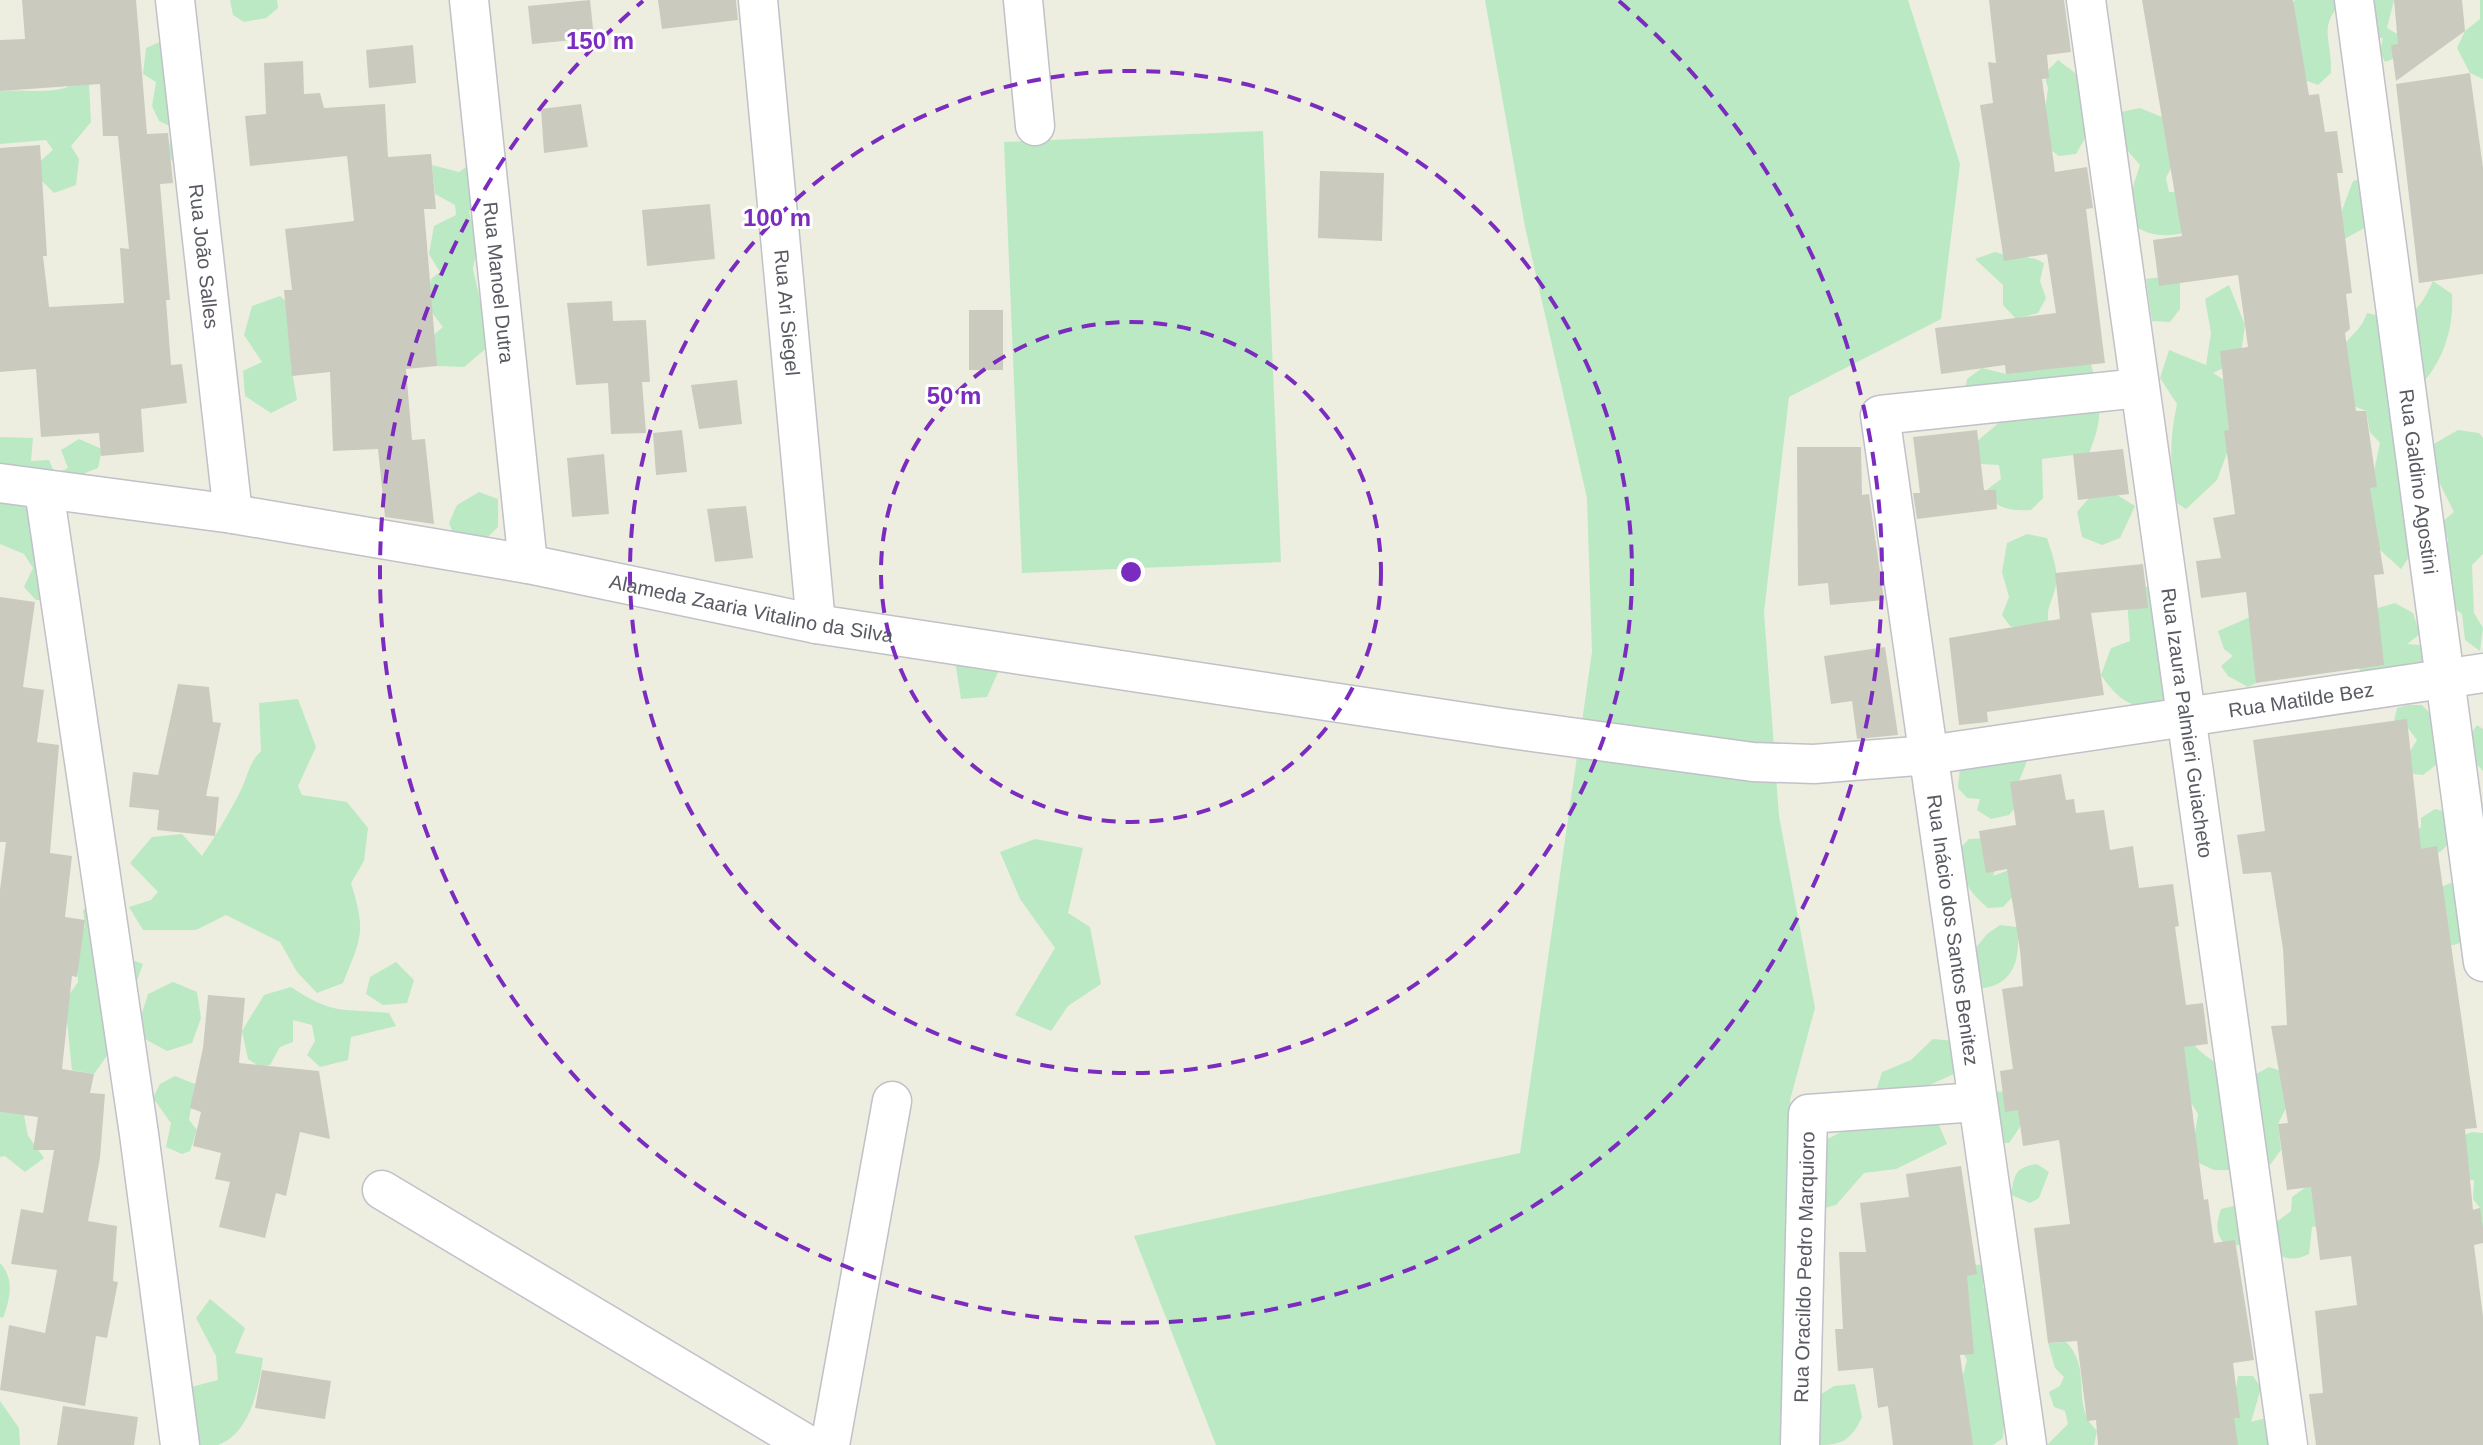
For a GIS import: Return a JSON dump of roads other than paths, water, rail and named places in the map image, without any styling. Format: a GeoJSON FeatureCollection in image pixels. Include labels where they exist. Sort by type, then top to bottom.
{"type":"FeatureCollection","features":[{"type":"Feature","properties":{"kind":"street","name":"Rua João Salles"},"geometry":{"type":"LineString","coordinates":[[175,0],[233,514]]}},
{"type":"Feature","properties":{"kind":"street","name":"Rua Manoel Dutra"},"geometry":{"type":"LineString","coordinates":[[469,0],[528,564]]}},
{"type":"Feature","properties":{"kind":"street","name":"Rua Ari Siegel"},"geometry":{"type":"LineString","coordinates":[[758,0],[816,624]]}},
{"type":"Feature","properties":{"kind":"street"},"geometry":{"type":"LineString","coordinates":[[1023,0],[1035,126]]}},
{"type":"Feature","properties":{"kind":"street","name":"Rua Izaura Palmieri Guiacheto"},"geometry":{"type":"LineString","coordinates":[[2086,0],[2288,1445]]}},
{"type":"Feature","properties":{"kind":"street","name":"Rua Galdino Agostini"},"geometry":{"type":"LineString","coordinates":[[2354,0],[2483,962]]}},
{"type":"Feature","properties":{"kind":"street","name":"Rua Inácio dos Santos Benitez"},"geometry":{"type":"LineString","coordinates":[[2027,1445],[1880,415],[2140,388]]}},
{"type":"Feature","properties":{"kind":"street","name":"Alameda Zaaria Vitalino da Silva"},"geometry":{"type":"LineString","coordinates":[[0,483],[233,514],[528,564],[816,624],[1504,728],[1753,762],[1814,764],[1929,755]]}},
{"type":"Feature","properties":{"kind":"street"},"geometry":{"type":"LineString","coordinates":[[44,490],[139,1134],[180,1445]]}},
{"type":"Feature","properties":{"kind":"street","name":"Rua Matilde Bez"},"geometry":{"type":"LineString","coordinates":[[1929,755],[2483,673]]}},
{"type":"Feature","properties":{"kind":"street"},"geometry":{"type":"LineString","coordinates":[[830,1445],[892,1101]]}},
{"type":"Feature","properties":{"kind":"street","name":"Rua Oracildo Pedro Marquioro"},"geometry":{"type":"LineString","coordinates":[[1800,1445],[1808,1114],[1977,1102]]}},
{"type":"Feature","properties":{"kind":"street"},"geometry":{"type":"LineString","coordinates":[[382,1190],[808,1445]]}}]}
